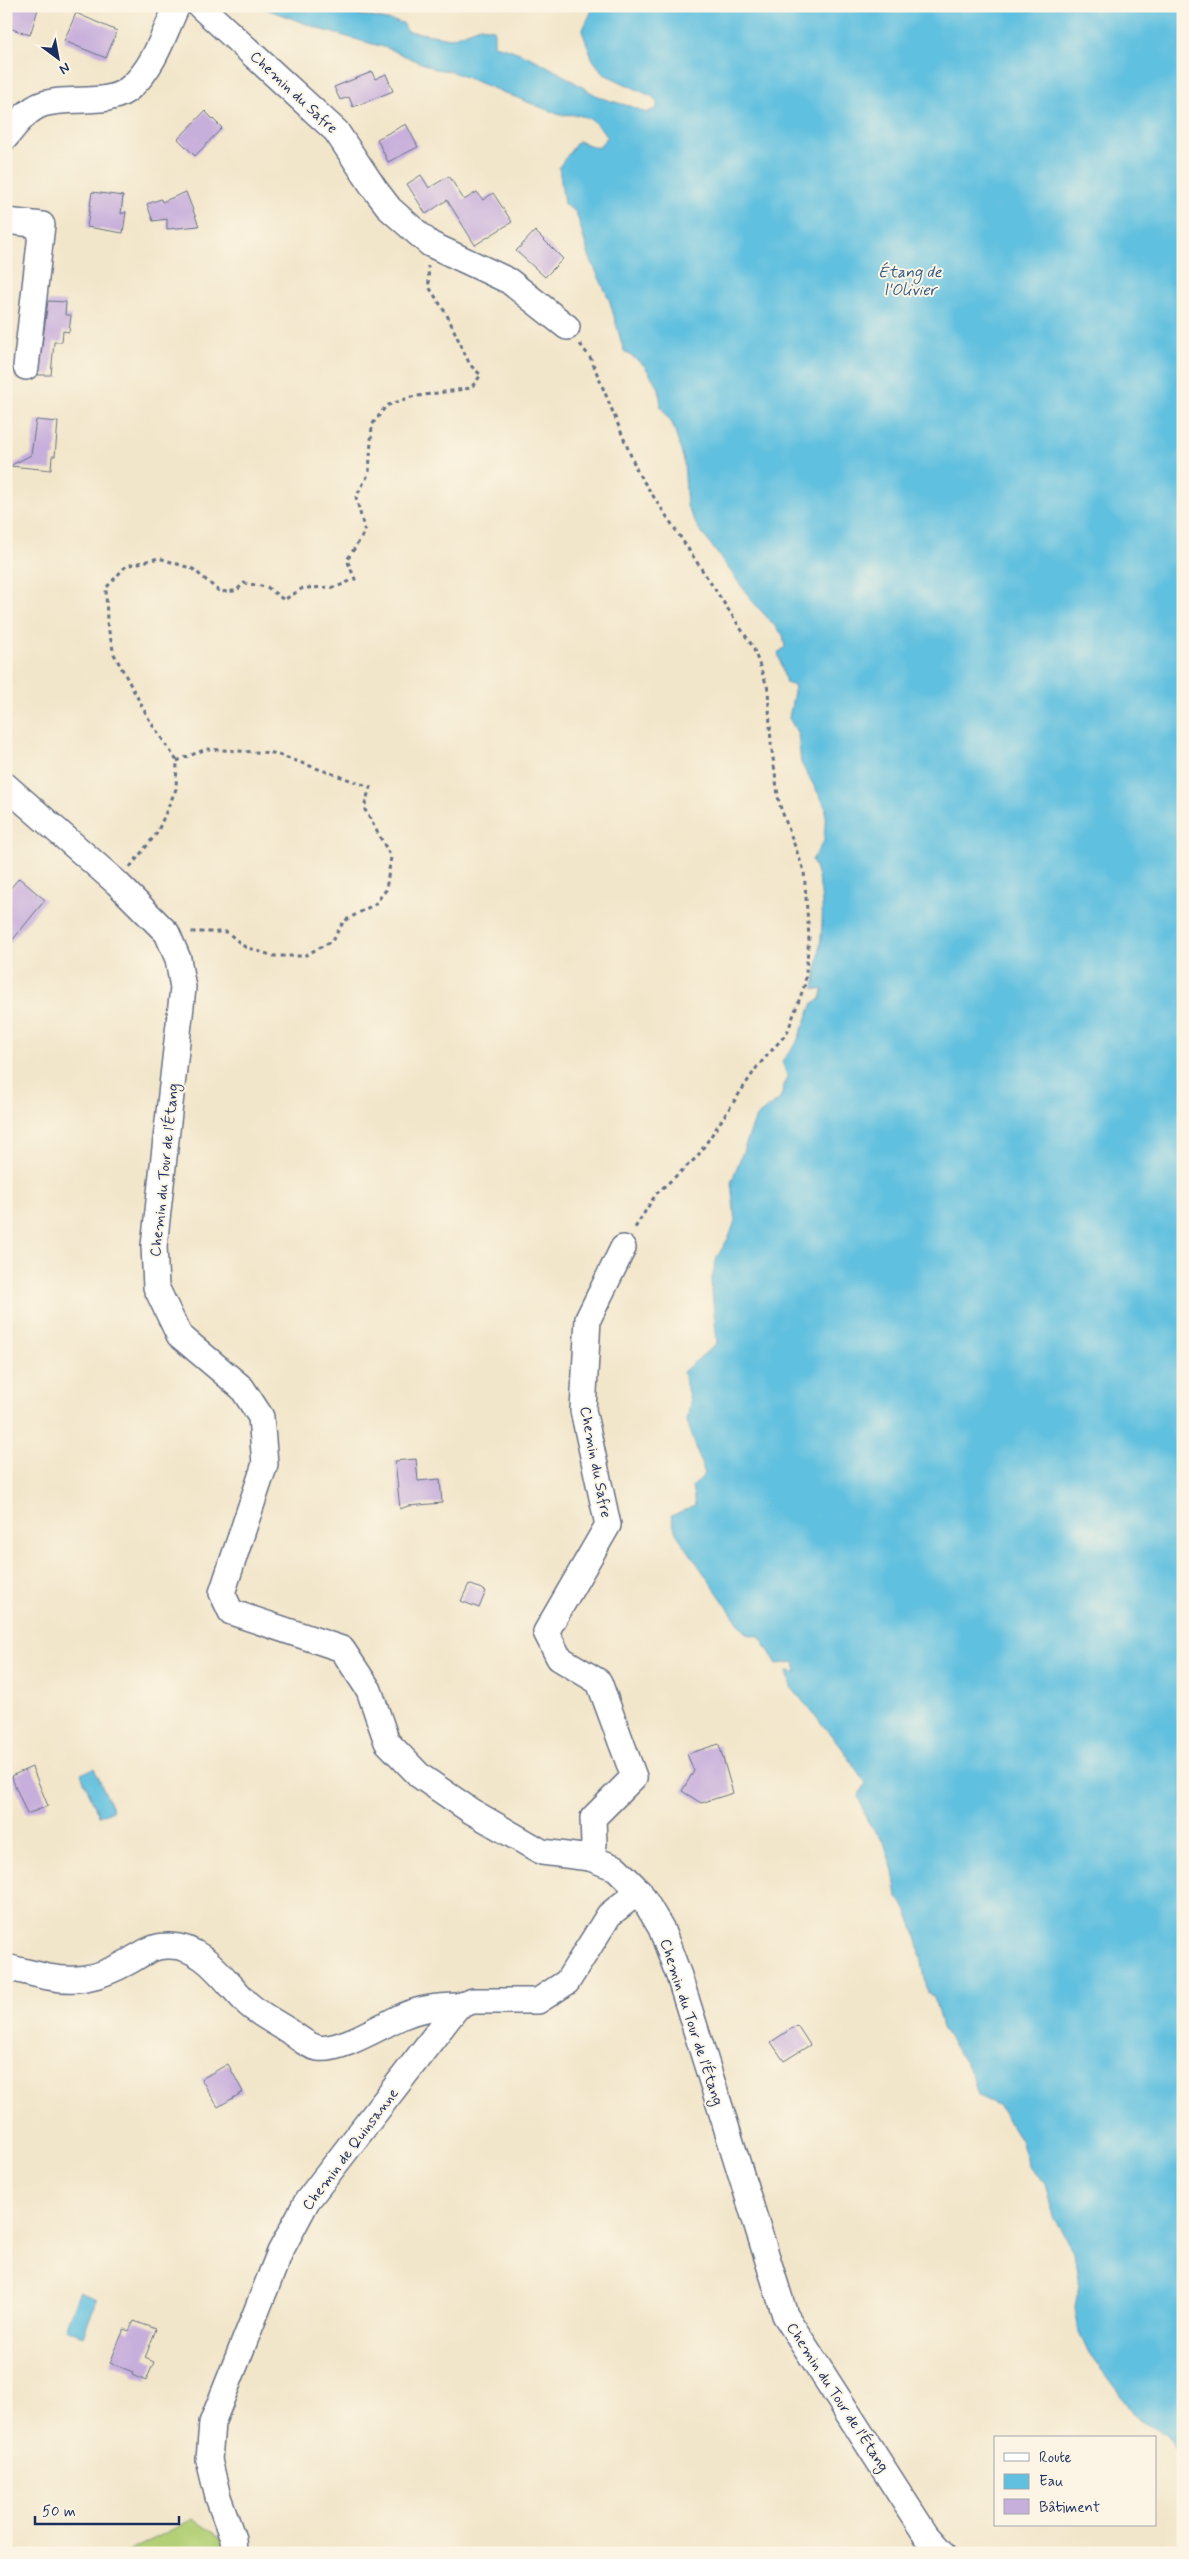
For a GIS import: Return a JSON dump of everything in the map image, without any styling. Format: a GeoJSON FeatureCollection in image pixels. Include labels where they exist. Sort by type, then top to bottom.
{"type":"FeatureCollection","features":[{"type":"Feature","properties":{"kind":"street"},"geometry":{"type":"LineString","coordinates":[[6,137],[29,112],[42,104],[69,99],[115,97],[132,87],[152,62],[177,6]]}},
{"type":"Feature","properties":{"kind":"street","name":"Chemin du Safre"},"geometry":{"type":"LineString","coordinates":[[200,6],[336,131],[390,209],[430,244],[509,282],[567,327]]}},
{"type":"Feature","properties":{"kind":"street"},"geometry":{"type":"LineString","coordinates":[[6,221],[42,225],[26,367]]}},
{"type":"Feature","properties":{"kind":"street","name":"Chemin du Tour de l'Étang"},"geometry":{"type":"LineString","coordinates":[[6,786],[117,883],[167,933],[178,959],[183,988],[154,1246],[156,1288],[179,1335],[242,1388],[261,1417],[265,1446],[265,1464],[222,1593],[231,1612],[342,1649],[369,1690],[386,1742],[420,1776],[471,1812],[542,1852],[590,1858],[616,1868],[639,1891],[661,1928],[678,1976],[785,2315],[926,2535],[942,2553]]}},
{"type":"Feature","properties":{"kind":"street","name":"Chemin du Safre"},"geometry":{"type":"LineString","coordinates":[[590,1858],[594,1844],[593,1818],[634,1777],[599,1682],[560,1658],[546,1632],[608,1525],[583,1410],[588,1319],[623,1248]]}},
{"type":"Feature","properties":{"kind":"street"},"geometry":{"type":"LineString","coordinates":[[6,1967],[60,1980],[94,1978],[127,1963],[148,1949],[168,1945],[192,1951],[216,1969],[249,2004],[303,2041],[319,2048],[340,2045],[403,2016],[432,2006],[458,2006],[473,2001],[538,2001],[567,1982],[609,1915],[639,1891]]}},
{"type":"Feature","properties":{"kind":"street","name":"Chemin de Quinsanne"},"geometry":{"type":"LineString","coordinates":[[234,2553],[233,2539],[218,2497],[209,2460],[212,2423],[280,2252],[308,2201],[458,2006]]}},
{"type":"Feature","properties":{"kind":"path"},"geometry":{"type":"LineString","coordinates":[[117,883],[157,833],[176,789],[177,761],[150,721],[114,654],[107,622],[106,588],[126,566],[159,558],[193,569],[220,592],[236,591],[244,583],[267,587],[284,600],[303,588],[336,587],[355,579],[347,560],[365,532],[356,497],[369,474],[372,425],[386,406],[411,397],[471,388],[481,374],[470,365],[447,315],[429,287],[427,259],[430,244]]}},
{"type":"Feature","properties":{"kind":"path"},"geometry":{"type":"LineString","coordinates":[[567,327],[592,359],[638,473],[754,647],[768,689],[771,743],[779,803],[804,871],[809,937],[805,984],[788,1033],[757,1066],[697,1157],[656,1194],[623,1248]]}},
{"type":"Feature","properties":{"kind":"path"},"geometry":{"type":"LineString","coordinates":[[167,933],[227,932],[245,947],[274,956],[304,956],[332,941],[344,920],[375,904],[386,890],[391,857],[364,808],[370,787],[273,753],[206,750],[177,761]]}},
{"type":"Feature","properties":{"kind":"green space"},"geometry":{"type":"Polygon","coordinates":[[[193,2519],[244,2553],[126,2553],[193,2519]]]}},
{"type":"Feature","properties":{"kind":"water","name":"Étang de l'Olivier"},"geometry":{"type":"Polygon","coordinates":[[[258,6],[313,6],[403,23],[407,31],[451,38],[480,27],[494,29],[494,45],[533,59],[598,96],[646,113],[657,108],[657,103],[653,97],[604,74],[593,60],[582,31],[591,13],[590,6],[1183,6],[1183,2459],[1165,2434],[1139,2420],[1089,2353],[1079,2332],[1075,2308],[1079,2286],[1074,2251],[1053,2217],[1045,2183],[1028,2165],[1020,2140],[998,2105],[978,2096],[972,2074],[942,2028],[934,1997],[928,1993],[914,1928],[904,1906],[897,1898],[893,1871],[884,1842],[868,1822],[858,1796],[866,1784],[842,1748],[791,1687],[787,1671],[797,1672],[795,1662],[777,1664],[759,1636],[746,1634],[676,1533],[671,1516],[695,1505],[692,1487],[705,1474],[687,1421],[690,1401],[683,1372],[717,1343],[711,1282],[717,1257],[729,1237],[735,1221],[731,1183],[756,1117],[780,1099],[787,1076],[782,1061],[796,1044],[813,1003],[821,999],[823,990],[814,989],[821,940],[822,907],[818,876],[812,860],[824,841],[826,807],[801,763],[798,734],[789,718],[795,686],[786,683],[778,653],[785,647],[783,635],[754,603],[697,526],[687,506],[684,461],[673,425],[661,407],[659,388],[644,365],[624,351],[609,299],[589,256],[576,212],[564,204],[559,167],[578,141],[598,148],[607,137],[598,125],[588,118],[575,115],[560,115],[450,71],[435,69],[387,48],[326,31],[258,6]]]}},
{"type":"Feature","properties":{"kind":"water"},"geometry":{"type":"Polygon","coordinates":[[[94,1768],[113,1810],[99,1816],[81,1774],[94,1768]]]}},
{"type":"Feature","properties":{"kind":"water"},"geometry":{"type":"Polygon","coordinates":[[[79,2292],[97,2299],[83,2336],[65,2329],[79,2292]]]}},
{"type":"Feature","properties":{"kind":"building"},"geometry":{"type":"Polygon","coordinates":[[[6,6],[39,6],[30,35],[6,27],[6,6]]]}},
{"type":"Feature","properties":{"kind":"building"},"geometry":{"type":"Polygon","coordinates":[[[76,13],[117,31],[106,58],[64,41],[76,13]]]}},
{"type":"Feature","properties":{"kind":"building"},"geometry":{"type":"Polygon","coordinates":[[[372,72],[375,79],[386,74],[393,91],[353,107],[349,97],[340,100],[334,87],[372,72]]]}},
{"type":"Feature","properties":{"kind":"building"},"geometry":{"type":"Polygon","coordinates":[[[205,111],[222,128],[195,156],[178,139],[205,111]]]}},
{"type":"Feature","properties":{"kind":"building"},"geometry":{"type":"Polygon","coordinates":[[[406,124],[418,147],[388,162],[377,139],[406,124]]]}},
{"type":"Feature","properties":{"kind":"building"},"geometry":{"type":"Polygon","coordinates":[[[421,175],[429,188],[449,176],[464,200],[477,192],[483,200],[493,193],[512,222],[475,245],[447,200],[426,214],[407,184],[421,175]]]}},
{"type":"Feature","properties":{"kind":"building"},"geometry":{"type":"Polygon","coordinates":[[[92,192],[123,196],[121,214],[126,212],[123,233],[87,227],[92,192]]]}},
{"type":"Feature","properties":{"kind":"building"},"geometry":{"type":"Polygon","coordinates":[[[186,192],[199,226],[167,229],[167,219],[153,221],[147,204],[161,199],[162,202],[186,192]]]}},
{"type":"Feature","properties":{"kind":"building"},"geometry":{"type":"Polygon","coordinates":[[[535,231],[563,259],[545,277],[516,251],[535,231]]]}},
{"type":"Feature","properties":{"kind":"building"},"geometry":{"type":"Polygon","coordinates":[[[48,301],[66,302],[65,315],[71,315],[69,332],[63,331],[62,342],[54,342],[51,375],[38,375],[48,301]]]}},
{"type":"Feature","properties":{"kind":"building"},"geometry":{"type":"Polygon","coordinates":[[[36,420],[58,422],[55,456],[52,456],[51,470],[10,466],[31,455],[36,420]]]}},
{"type":"Feature","properties":{"kind":"building"},"geometry":{"type":"Polygon","coordinates":[[[19,878],[45,900],[6,948],[6,897],[19,878]]]}},
{"type":"Feature","properties":{"kind":"building"},"geometry":{"type":"Polygon","coordinates":[[[416,1459],[418,1481],[440,1479],[442,1503],[408,1506],[400,1509],[395,1461],[416,1459]]]}},
{"type":"Feature","properties":{"kind":"building"},"geometry":{"type":"Polygon","coordinates":[[[469,1584],[486,1591],[479,1608],[461,1601],[469,1584]]]}},
{"type":"Feature","properties":{"kind":"building"},"geometry":{"type":"Polygon","coordinates":[[[719,1744],[733,1793],[701,1803],[682,1791],[694,1771],[687,1754],[719,1744]]]}},
{"type":"Feature","properties":{"kind":"building"},"geometry":{"type":"Polygon","coordinates":[[[32,1767],[48,1806],[27,1814],[11,1776],[32,1767]]]}},
{"type":"Feature","properties":{"kind":"building"},"geometry":{"type":"Polygon","coordinates":[[[797,2025],[810,2045],[784,2061],[771,2042],[797,2025]]]}},
{"type":"Feature","properties":{"kind":"building"},"geometry":{"type":"Polygon","coordinates":[[[228,2064],[243,2092],[218,2107],[201,2079],[228,2064]]]}},
{"type":"Feature","properties":{"kind":"building"},"geometry":{"type":"Polygon","coordinates":[[[134,2321],[156,2329],[145,2358],[154,2362],[146,2381],[132,2375],[133,2372],[110,2363],[124,2329],[129,2331],[134,2321]]]}}]}
